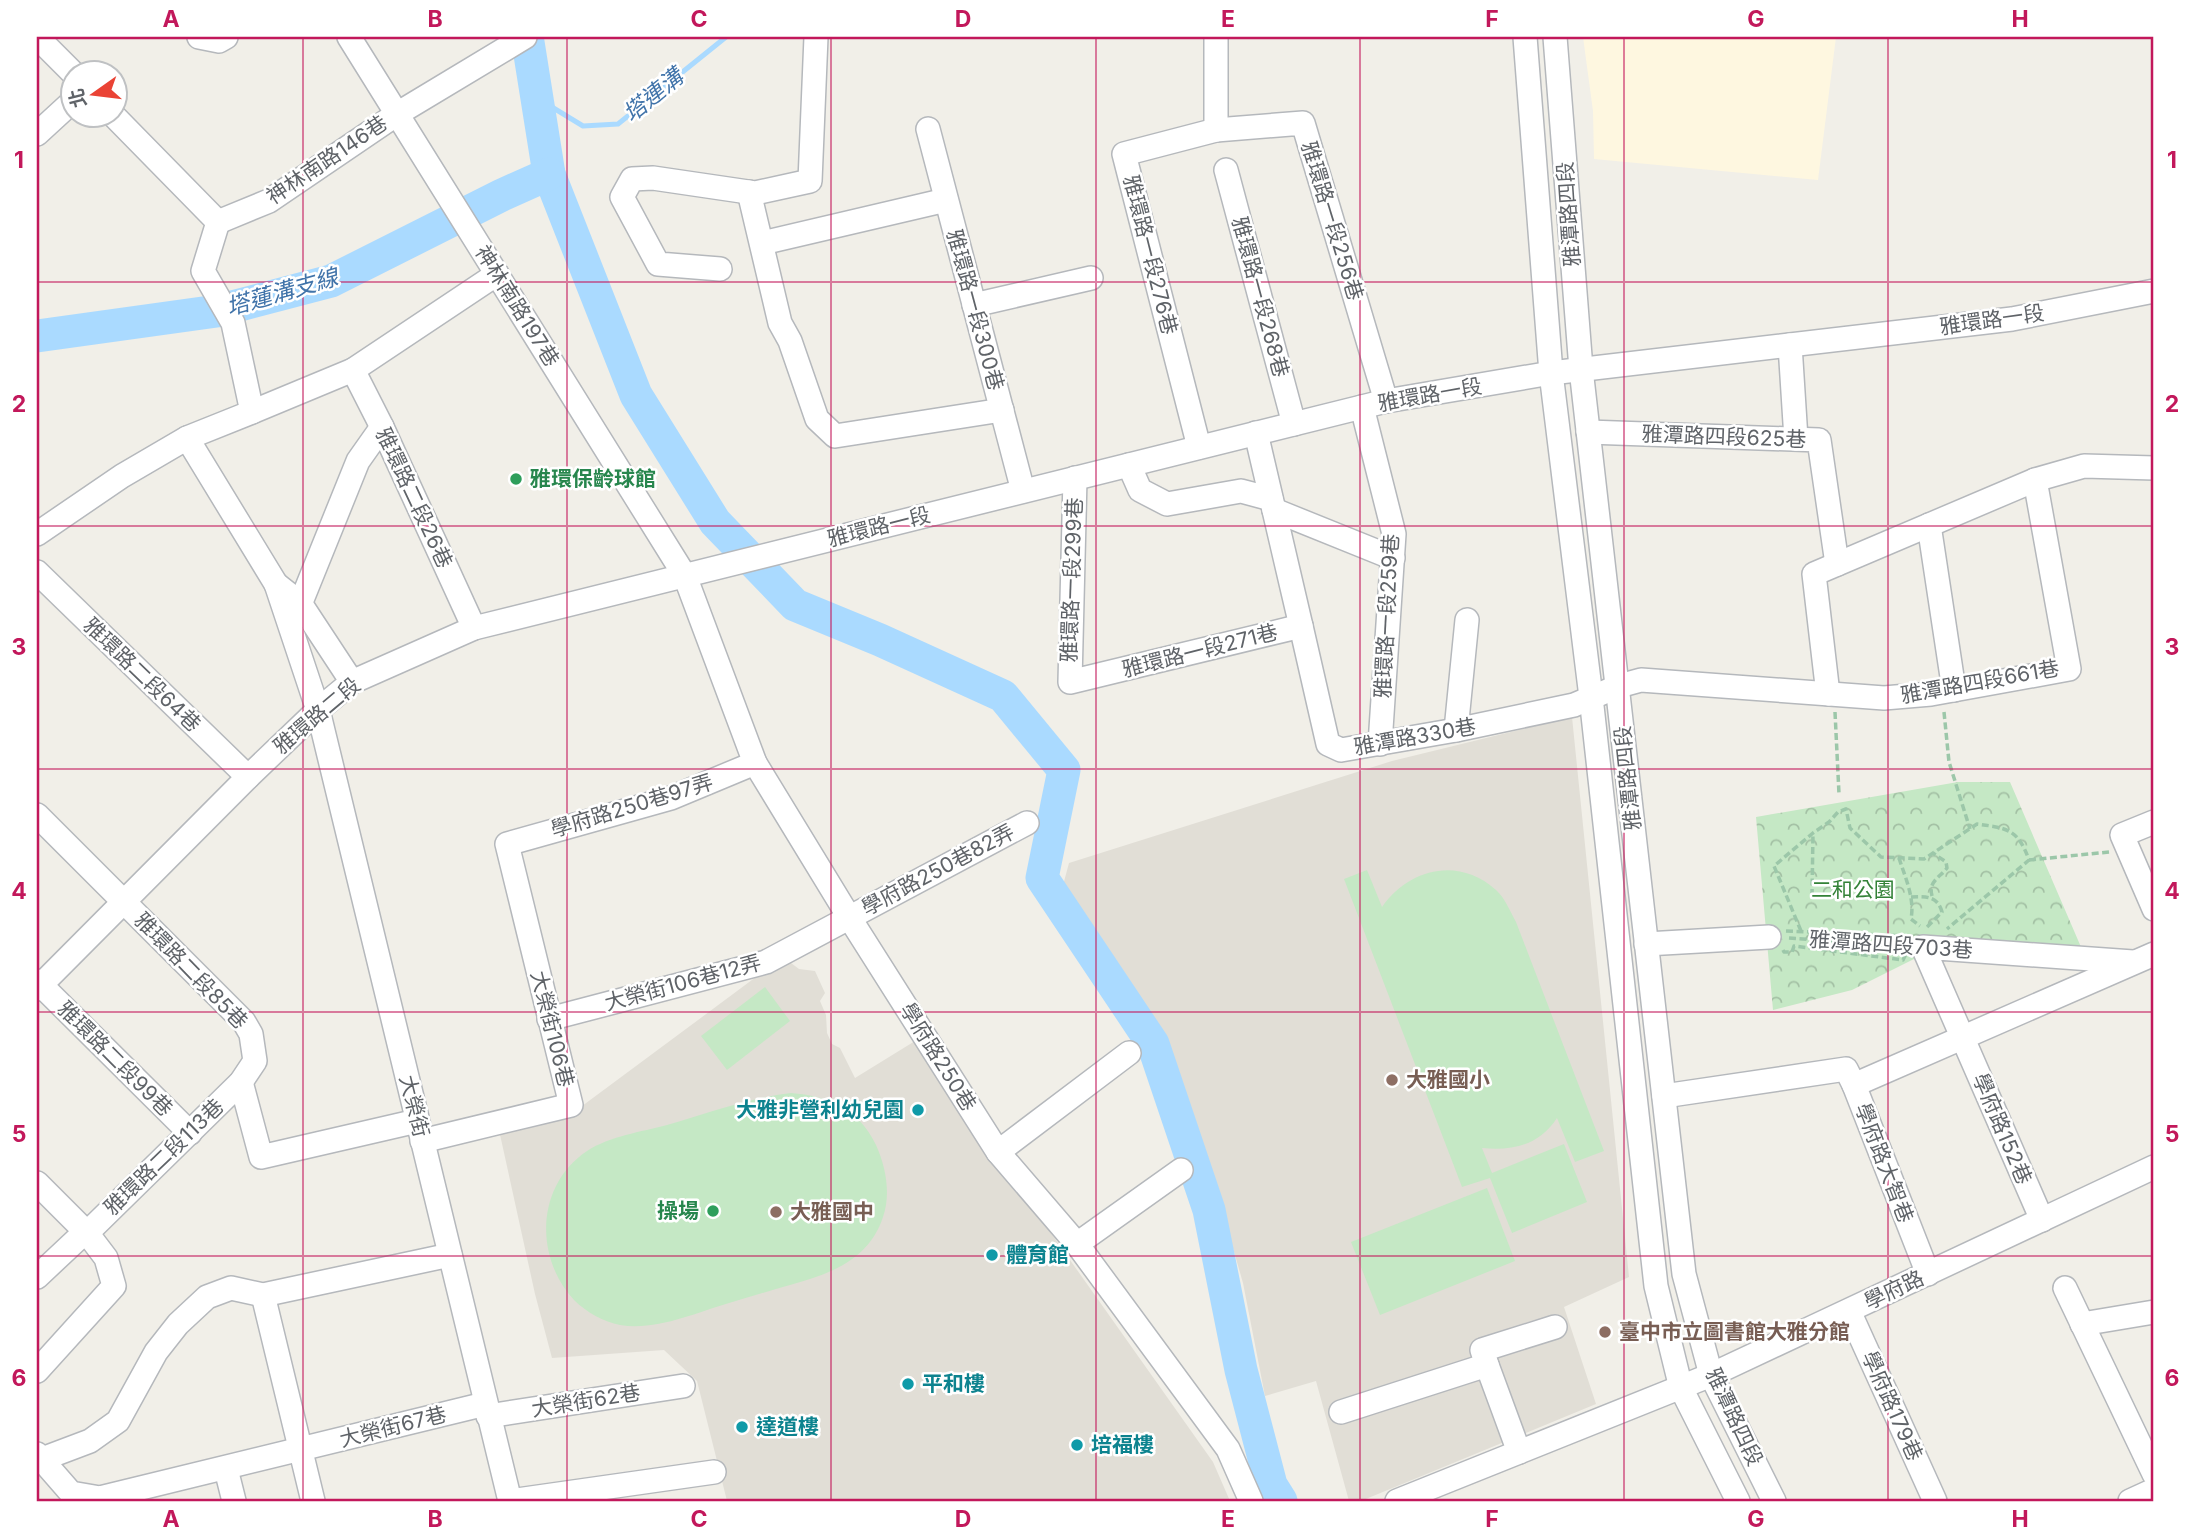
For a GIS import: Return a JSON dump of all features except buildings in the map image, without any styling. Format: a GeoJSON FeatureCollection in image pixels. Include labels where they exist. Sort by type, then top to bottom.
{"type":"FeatureCollection","features":[{"type":"Feature","properties":{"kind":"street"},"geometry":{"type":"LineString","coordinates":[[37,37],[60,61]]}},
{"type":"Feature","properties":{"kind":"street"},"geometry":{"type":"LineString","coordinates":[[199,37],[219,41],[226,37]]}},
{"type":"Feature","properties":{"kind":"street","name":"神林南路197巷"},"geometry":{"type":"LineString","coordinates":[[349,37],[685,576]]}},
{"type":"Feature","properties":{"kind":"street","name":"神林南路146巷"},"geometry":{"type":"LineString","coordinates":[[218,222],[269,201],[397,114],[525,37]]}},
{"type":"Feature","properties":{"kind":"street"},"geometry":{"type":"LineString","coordinates":[[720,269],[658,264],[622,197],[632,179],[653,178],[755,193],[810,181],[816,37]]}},
{"type":"Feature","properties":{"kind":"street"},"geometry":{"type":"LineString","coordinates":[[1216,37],[1216,130]]}},
{"type":"Feature","properties":{"kind":"street","name":"雅潭路四段"},"geometry":{"type":"LineString","coordinates":[[1525,37],[1551,373],[1591,697],[1656,1286],[1681,1388],[1738,1501]]}},
{"type":"Feature","properties":{"kind":"street","name":"雅潭路四段"},"geometry":{"type":"LineString","coordinates":[[1555,37],[1581,369],[1684,1274],[1711,1376],[1774,1501]]}},
{"type":"Feature","properties":{"kind":"street"},"geometry":{"type":"LineString","coordinates":[[37,134],[60,113]]}},
{"type":"Feature","properties":{"kind":"street","name":"雅環路一段256巷"},"geometry":{"type":"LineString","coordinates":[[1216,130],[1303,123],[1386,401]]}},
{"type":"Feature","properties":{"kind":"street","name":"雅環路一段300巷"},"geometry":{"type":"LineString","coordinates":[[928,129],[1023,491]]}},
{"type":"Feature","properties":{"kind":"street"},"geometry":{"type":"LineString","coordinates":[[128,130],[218,222],[203,271],[233,323],[252,412]]}},
{"type":"Feature","properties":{"kind":"street","name":"雅環路一段276巷"},"geometry":{"type":"LineString","coordinates":[[1199,447],[1124,154],[1216,130]]}},
{"type":"Feature","properties":{"kind":"street","name":"雅環路一段268巷"},"geometry":{"type":"LineString","coordinates":[[1226,170],[1294,424]]}},
{"type":"Feature","properties":{"kind":"street"},"geometry":{"type":"LineString","coordinates":[[749,192],[780,323],[790,341],[817,419],[835,436],[1002,410]]}},
{"type":"Feature","properties":{"kind":"street"},"geometry":{"type":"LineString","coordinates":[[762,243],[946,200]]}},
{"type":"Feature","properties":{"kind":"street"},"geometry":{"type":"LineString","coordinates":[[37,534],[122,476],[187,438],[353,370],[497,274]]}},
{"type":"Feature","properties":{"kind":"street"},"geometry":{"type":"LineString","coordinates":[[974,305],[1091,278]]}},
{"type":"Feature","properties":{"kind":"street","name":"雅環路一段"},"geometry":{"type":"LineString","coordinates":[[719,568],[1386,401],[1581,369],[2012,319],[2154,291]]}},
{"type":"Feature","properties":{"kind":"street"},"geometry":{"type":"LineString","coordinates":[[1790,345],[1796,439]]}},
{"type":"Feature","properties":{"kind":"street","name":"雅環路二段26巷"},"geometry":{"type":"LineString","coordinates":[[353,370],[474,628]]}},
{"type":"Feature","properties":{"kind":"street","name":"雅環路一段259巷"},"geometry":{"type":"LineString","coordinates":[[1362,407],[1394,534],[1380,744]]}},
{"type":"Feature","properties":{"kind":"street"},"geometry":{"type":"LineString","coordinates":[[292,627],[358,461],[382,427]]}},
{"type":"Feature","properties":{"kind":"street","name":"雅潭路四段625巷"},"geometry":{"type":"LineString","coordinates":[[1588,432],[1819,440],[1838,564]]}},
{"type":"Feature","properties":{"kind":"street","name":"雅環路一段271巷"},"geometry":{"type":"LineString","coordinates":[[1070,682],[1301,626],[1256,433]]}},
{"type":"Feature","properties":{"kind":"street"},"geometry":{"type":"LineString","coordinates":[[187,438],[276,584],[300,604],[352,682]]}},
{"type":"Feature","properties":{"kind":"street"},"geometry":{"type":"LineString","coordinates":[[1129,465],[1140,490],[1167,504],[1241,491],[1393,558]]}},
{"type":"Feature","properties":{"kind":"street"},"geometry":{"type":"LineString","coordinates":[[1831,694],[1814,574],[2035,480],[2084,466],[2154,468]]}},
{"type":"Feature","properties":{"kind":"street","name":"雅環路一段299巷"},"geometry":{"type":"LineString","coordinates":[[1070,682],[1075,478]]}},
{"type":"Feature","properties":{"kind":"street","name":"雅潭路四段661巷"},"geometry":{"type":"LineString","coordinates":[[1619,686],[1641,680],[1884,698],[1948,691],[2069,669],[2035,480]]}},
{"type":"Feature","properties":{"kind":"street"},"geometry":{"type":"LineString","coordinates":[[1929,525],[1948,691]]}},
{"type":"Feature","properties":{"kind":"street","name":"雅環路二段"},"geometry":{"type":"LineString","coordinates":[[38,985],[247,778],[318,710],[352,682],[474,628],[719,568]]}},
{"type":"Feature","properties":{"kind":"street","name":"雅環路二段64巷"},"geometry":{"type":"LineString","coordinates":[[37,572],[247,778]]}},
{"type":"Feature","properties":{"kind":"street","name":"學府路250巷"},"geometry":{"type":"LineString","coordinates":[[685,576],[755,763],[998,1152],[1077,1244],[1228,1450],[1251,1501]]}},
{"type":"Feature","properties":{"kind":"street","name":"大榮街"},"geometry":{"type":"LineString","coordinates":[[276,584],[318,710],[510,1501]]}},
{"type":"Feature","properties":{"kind":"street"},"geometry":{"type":"LineString","coordinates":[[1456,730],[1467,620]]}},
{"type":"Feature","properties":{"kind":"street","name":"雅潭路330巷"},"geometry":{"type":"LineString","coordinates":[[1301,626],[1328,744],[1341,750],[1456,730],[1574,705],[1619,686]]}},
{"type":"Feature","properties":{"kind":"street","name":"學府路250巷97弄"},"geometry":{"type":"LineString","coordinates":[[507,844],[671,799],[755,763]]}},
{"type":"Feature","properties":{"kind":"street","name":"雅環路二段85巷"},"geometry":{"type":"LineString","coordinates":[[37,815],[244,1022],[251,1034],[255,1061],[241,1082]]}},
{"type":"Feature","properties":{"kind":"street"},"geometry":{"type":"LineString","coordinates":[[2154,822],[2122,835],[2154,909]]}},
{"type":"Feature","properties":{"kind":"street","name":"學府路250巷82弄"},"geometry":{"type":"LineString","coordinates":[[849,916],[1027,823]]}},
{"type":"Feature","properties":{"kind":"street","name":"大榮街106巷"},"geometry":{"type":"LineString","coordinates":[[420,1131],[571,1105],[507,844]]}},
{"type":"Feature","properties":{"kind":"street","name":"大榮街106巷12弄"},"geometry":{"type":"LineString","coordinates":[[549,1019],[766,962],[849,916]]}},
{"type":"Feature","properties":{"kind":"street"},"geometry":{"type":"LineString","coordinates":[[1646,944],[1775,937]]}},
{"type":"Feature","properties":{"kind":"street"},"geometry":{"type":"LineString","coordinates":[[1917,947],[1963,1037]]}},
{"type":"Feature","properties":{"kind":"street","name":"雅潭路四段703巷"},"geometry":{"type":"LineString","coordinates":[[1917,947],[2145,958]]}},
{"type":"Feature","properties":{"kind":"street","name":"學府路大智巷"},"geometry":{"type":"LineString","coordinates":[[1928,1274],[1854,1085],[2145,958]]}},
{"type":"Feature","properties":{"kind":"street","name":"雅環路二段99巷"},"geometry":{"type":"LineString","coordinates":[[38,985],[190,1133]]}},
{"type":"Feature","properties":{"kind":"street","name":"學府路152巷"},"geometry":{"type":"LineString","coordinates":[[1963,1037],[2042,1220]]}},
{"type":"Feature","properties":{"kind":"street"},"geometry":{"type":"LineString","coordinates":[[998,1152],[1129,1053]]}},
{"type":"Feature","properties":{"kind":"street"},"geometry":{"type":"LineString","coordinates":[[1664,1096],[1846,1069],[1854,1085]]}},
{"type":"Feature","properties":{"kind":"street"},"geometry":{"type":"LineString","coordinates":[[241,1082],[261,1157],[420,1131]]}},
{"type":"Feature","properties":{"kind":"street","name":"雅環路二段113巷"},"geometry":{"type":"LineString","coordinates":[[37,1277],[241,1082]]}},
{"type":"Feature","properties":{"kind":"street","name":"學府路"},"geometry":{"type":"LineString","coordinates":[[1397,1501],[1422,1496],[1519,1452],[1711,1376],[2154,1167]]}},
{"type":"Feature","properties":{"kind":"street"},"geometry":{"type":"LineString","coordinates":[[1077,1244],[1181,1170]]}},
{"type":"Feature","properties":{"kind":"street"},"geometry":{"type":"LineString","coordinates":[[37,1183],[86,1232],[106,1258],[114,1286],[37,1371]]}},
{"type":"Feature","properties":{"kind":"street"},"geometry":{"type":"LineString","coordinates":[[39,1459],[90,1441],[118,1421],[156,1352],[178,1324],[208,1297],[231,1287],[263,1295],[450,1255]]}},
{"type":"Feature","properties":{"kind":"street"},"geometry":{"type":"LineString","coordinates":[[2065,1287],[2154,1474]]}},
{"type":"Feature","properties":{"kind":"street"},"geometry":{"type":"LineString","coordinates":[[263,1295],[313,1501]]}},
{"type":"Feature","properties":{"kind":"street","name":"學府路179巷"},"geometry":{"type":"LineString","coordinates":[[1849,1311],[1935,1501]]}},
{"type":"Feature","properties":{"kind":"street"},"geometry":{"type":"LineString","coordinates":[[2082,1324],[2154,1312]]}},
{"type":"Feature","properties":{"kind":"street"},"geometry":{"type":"LineString","coordinates":[[1519,1452],[1482,1350],[1555,1327]]}},
{"type":"Feature","properties":{"kind":"street"},"geometry":{"type":"LineString","coordinates":[[1341,1412],[1487,1364]]}},
{"type":"Feature","properties":{"kind":"street","name":"大榮街62巷"},"geometry":{"type":"LineString","coordinates":[[487,1410],[683,1386]]}},
{"type":"Feature","properties":{"kind":"street","name":"大榮街67巷"},"geometry":{"type":"LineString","coordinates":[[39,1459],[71,1493],[100,1498],[301,1449],[487,1410]]}},
{"type":"Feature","properties":{"kind":"street"},"geometry":{"type":"LineString","coordinates":[[226,1469],[234,1501]]}},
{"type":"Feature","properties":{"kind":"street"},"geometry":{"type":"LineString","coordinates":[[510,1501],[714,1472]]}},
{"type":"Feature","properties":{"kind":"street"},"geometry":{"type":"LineString","coordinates":[[2130,1501],[2154,1490]]}},
{"type":"Feature","properties":{"kind":"path"},"geometry":{"type":"LineString","coordinates":[[1948,691],[1949,762],[1970,829]]}},
{"type":"Feature","properties":{"kind":"path"},"geometry":{"type":"LineString","coordinates":[[1831,694],[1839,794]]}},
{"type":"Feature","properties":{"kind":"path"},"geometry":{"type":"LineString","coordinates":[[1801,932],[1774,866],[1838,812],[1846,809],[1850,828],[1881,857],[1924,859],[1976,824],[2002,828],[2022,840],[2029,860]]}},
{"type":"Feature","properties":{"kind":"path"},"geometry":{"type":"LineString","coordinates":[[1812,833],[1812,896]]}},
{"type":"Feature","properties":{"kind":"path"},"geometry":{"type":"LineString","coordinates":[[1947,929],[2029,860],[2128,850]]}},
{"type":"Feature","properties":{"kind":"path"},"geometry":{"type":"LineString","coordinates":[[1899,858],[1911,897],[1911,919],[1916,925],[1928,927],[1942,912],[1930,889],[1947,868],[1946,862],[1933,853]]}},
{"type":"Feature","properties":{"kind":"path"},"geometry":{"type":"LineString","coordinates":[[1911,897],[1933,898]]}},
{"type":"Feature","properties":{"kind":"path"},"geometry":{"type":"LineString","coordinates":[[1783,931],[1911,936],[1917,947],[1903,960],[1794,946],[1792,952],[1783,952],[1775,937],[1783,931]]}},
{"type":"Feature","properties":{"kind":"path","name":"雅潭路四段703巷"},"geometry":{"type":"LineString","coordinates":[[1775,937],[1917,947]]}},
{"type":"Feature","properties":{"kind":"shaded area"},"geometry":{"type":"Polygon","coordinates":[[[1583,37],[1836,37],[1818,180],[1594,159],[1593,111],[1583,37]]]}},
{"type":"Feature","properties":{"kind":"shaded area","name":"大雅國小"},"geometry":{"type":"Polygon","coordinates":[[[1572,717],[1629,1277],[1564,1307],[1596,1404],[1361,1501],[1349,1501],[1316,1381],[1265,1396],[1243,1283],[1209,1164],[1196,1139],[1162,1046],[1128,984],[1062,889],[1069,863],[1392,761],[1572,717]]]}},
{"type":"Feature","properties":{"kind":"shaded area","name":"大雅國中"},"geometry":{"type":"Polygon","coordinates":[[[783,957],[799,969],[815,971],[825,993],[820,1001],[826,1015],[827,1033],[832,1044],[840,1048],[855,1078],[915,1041],[1213,1462],[1230,1501],[727,1501],[697,1381],[664,1350],[552,1358],[499,1130],[574,1112],[783,957]]]}},
{"type":"Feature","properties":{"kind":"green space","name":"二和公園"},"geometry":{"type":"Polygon","coordinates":[[[1958,782],[2010,782],[2084,954],[1942,945],[1852,990],[1773,1010],[1756,817],[1958,782]]]}},
{"type":"Feature","properties":{"kind":"green space"},"geometry":{"type":"Polygon","coordinates":[[[1367,870],[1382,907],[1393,894],[1420,876],[1450,870],[1481,879],[1505,901],[1516,922],[1604,1151],[1575,1162],[1557,1118],[1542,1135],[1524,1145],[1503,1149],[1482,1148],[1492,1173],[1564,1144],[1587,1202],[1512,1233],[1490,1178],[1462,1187],[1344,879],[1367,870]]]}},
{"type":"Feature","properties":{"kind":"green space"},"geometry":{"type":"Polygon","coordinates":[[[765,987],[790,1021],[727,1070],[701,1036],[765,987]]]}},
{"type":"Feature","properties":{"kind":"green space"},"geometry":{"type":"Polygon","coordinates":[[[791,1093],[818,1097],[841,1107],[861,1122],[876,1145],[886,1181],[887,1199],[877,1232],[858,1255],[819,1276],[689,1316],[647,1326],[614,1324],[584,1309],[574,1300],[561,1283],[552,1263],[546,1222],[558,1183],[570,1165],[587,1151],[616,1138],[744,1102],[791,1093]]]}},
{"type":"Feature","properties":{"kind":"green space"},"geometry":{"type":"Polygon","coordinates":[[[1487,1188],[1515,1261],[1380,1315],[1351,1242],[1487,1188]]]}},
{"type":"Feature","properties":{"kind":"waterway"},"geometry":{"type":"LineString","coordinates":[[525,37],[549,174],[636,395],[715,522],[795,605],[1003,696],[1064,770],[1042,878],[1153,1044],[1209,1210],[1241,1370],[1271,1485],[1281,1501]]}},
{"type":"Feature","properties":{"kind":"waterway","name":"塔連溝"},"geometry":{"type":"LineString","coordinates":[[537,98],[583,126],[618,124],[726,37]]}},
{"type":"Feature","properties":{"kind":"waterway","name":"塔蓮溝支線"},"geometry":{"type":"LineString","coordinates":[[37,336],[217,311],[331,281],[549,174]]}},
{"type":"Feature","properties":{"kind":"place","name":"雅環保齡球館"},"geometry":{"type":"Point","coordinates":[516,479]}},
{"type":"Feature","properties":{"kind":"place","name":"大雅國小"},"geometry":{"type":"Point","coordinates":[1392,1080]}},
{"type":"Feature","properties":{"kind":"place","name":"大雅非營利幼兒園"},"geometry":{"type":"Point","coordinates":[918,1110]}},
{"type":"Feature","properties":{"kind":"place","name":"操場"},"geometry":{"type":"Point","coordinates":[713,1211]}},
{"type":"Feature","properties":{"kind":"place","name":"大雅國中"},"geometry":{"type":"Point","coordinates":[776,1212]}},
{"type":"Feature","properties":{"kind":"place","name":"體育館"},"geometry":{"type":"Point","coordinates":[992,1255]}},
{"type":"Feature","properties":{"kind":"place","name":"臺中市立圖書館大雅分館"},"geometry":{"type":"Point","coordinates":[1605,1332]}},
{"type":"Feature","properties":{"kind":"place","name":"平和樓"},"geometry":{"type":"Point","coordinates":[908,1384]}},
{"type":"Feature","properties":{"kind":"place","name":"達道樓"},"geometry":{"type":"Point","coordinates":[742,1427]}},
{"type":"Feature","properties":{"kind":"place","name":"培福樓"},"geometry":{"type":"Point","coordinates":[1077,1445]}}]}
